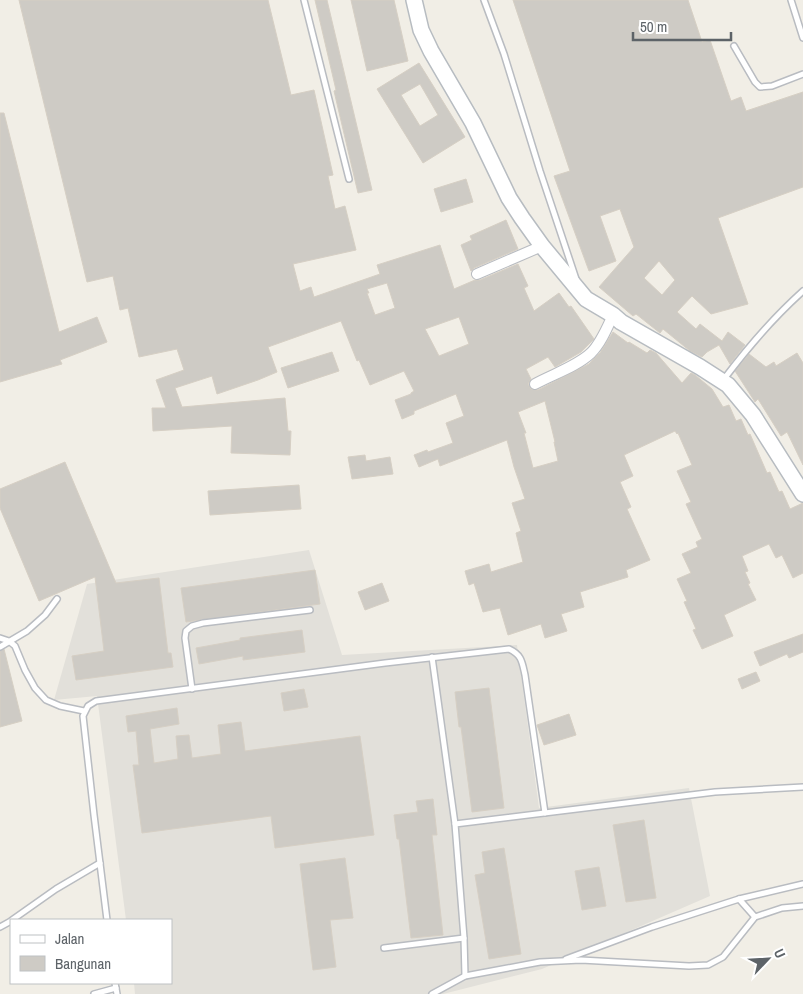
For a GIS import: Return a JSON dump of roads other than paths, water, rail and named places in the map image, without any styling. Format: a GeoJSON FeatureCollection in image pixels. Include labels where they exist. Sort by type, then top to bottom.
{"type":"FeatureCollection","features":[{"type":"Feature","properties":{"kind":"street"},"geometry":{"type":"LineString","coordinates":[[414,0],[421,30],[431,51],[473,123],[509,198],[542,246],[586,299],[621,322],[700,366],[739,397],[753,415],[803,494]]}},
{"type":"Feature","properties":{"kind":"street"},"geometry":{"type":"LineString","coordinates":[[477,274],[542,246]]}},
{"type":"Feature","properties":{"kind":"street"},"geometry":{"type":"LineString","coordinates":[[535,384],[581,360],[592,352],[604,335],[613,315]]}},
{"type":"Feature","properties":{"kind":"lane"},"geometry":{"type":"LineString","coordinates":[[304,0],[349,179]]}},
{"type":"Feature","properties":{"kind":"lane"},"geometry":{"type":"LineString","coordinates":[[484,0],[504,54],[540,172],[574,270],[578,289]]}},
{"type":"Feature","properties":{"kind":"lane"},"geometry":{"type":"LineString","coordinates":[[791,0],[803,38]]}},
{"type":"Feature","properties":{"kind":"lane"},"geometry":{"type":"LineString","coordinates":[[734,46],[755,82],[760,87],[772,86],[803,74]]}},
{"type":"Feature","properties":{"kind":"lane"},"geometry":{"type":"LineString","coordinates":[[722,382],[750,345],[782,310],[803,291]]}},
{"type":"Feature","properties":{"kind":"lane"},"geometry":{"type":"LineString","coordinates":[[0,647],[27,631],[45,615],[57,599]]}},
{"type":"Feature","properties":{"kind":"lane"},"geometry":{"type":"LineString","coordinates":[[192,689],[185,638],[186,631],[192,626],[202,623],[310,610]]}},
{"type":"Feature","properties":{"kind":"lane"},"geometry":{"type":"LineString","coordinates":[[0,638],[9,641],[15,646],[35,688],[46,700],[60,706],[84,711]]}},
{"type":"Feature","properties":{"kind":"lane"},"geometry":{"type":"LineString","coordinates":[[107,919],[83,716],[84,711],[91,703],[509,648],[517,652],[522,660],[545,813]]}},
{"type":"Feature","properties":{"kind":"lane"},"geometry":{"type":"LineString","coordinates":[[432,657],[455,824],[465,976]]}},
{"type":"Feature","properties":{"kind":"lane"},"geometry":{"type":"LineString","coordinates":[[455,824],[715,792],[803,787]]}},
{"type":"Feature","properties":{"kind":"lane"},"geometry":{"type":"LineString","coordinates":[[15,919],[56,889],[100,862]]}},
{"type":"Feature","properties":{"kind":"lane"},"geometry":{"type":"LineString","coordinates":[[559,962],[652,927],[739,899],[803,884]]}},
{"type":"Feature","properties":{"kind":"lane"},"geometry":{"type":"LineString","coordinates":[[739,899],[755,918]]}},
{"type":"Feature","properties":{"kind":"lane"},"geometry":{"type":"LineString","coordinates":[[432,994],[465,976],[540,962],[581,960],[689,966],[708,965],[722,957],[755,918],[782,908],[803,906]]}},
{"type":"Feature","properties":{"kind":"lane"},"geometry":{"type":"LineString","coordinates":[[384,948],[464,938]]}},
{"type":"Feature","properties":{"kind":"lane"},"geometry":{"type":"LineString","coordinates":[[94,994],[116,988]]}}]}
